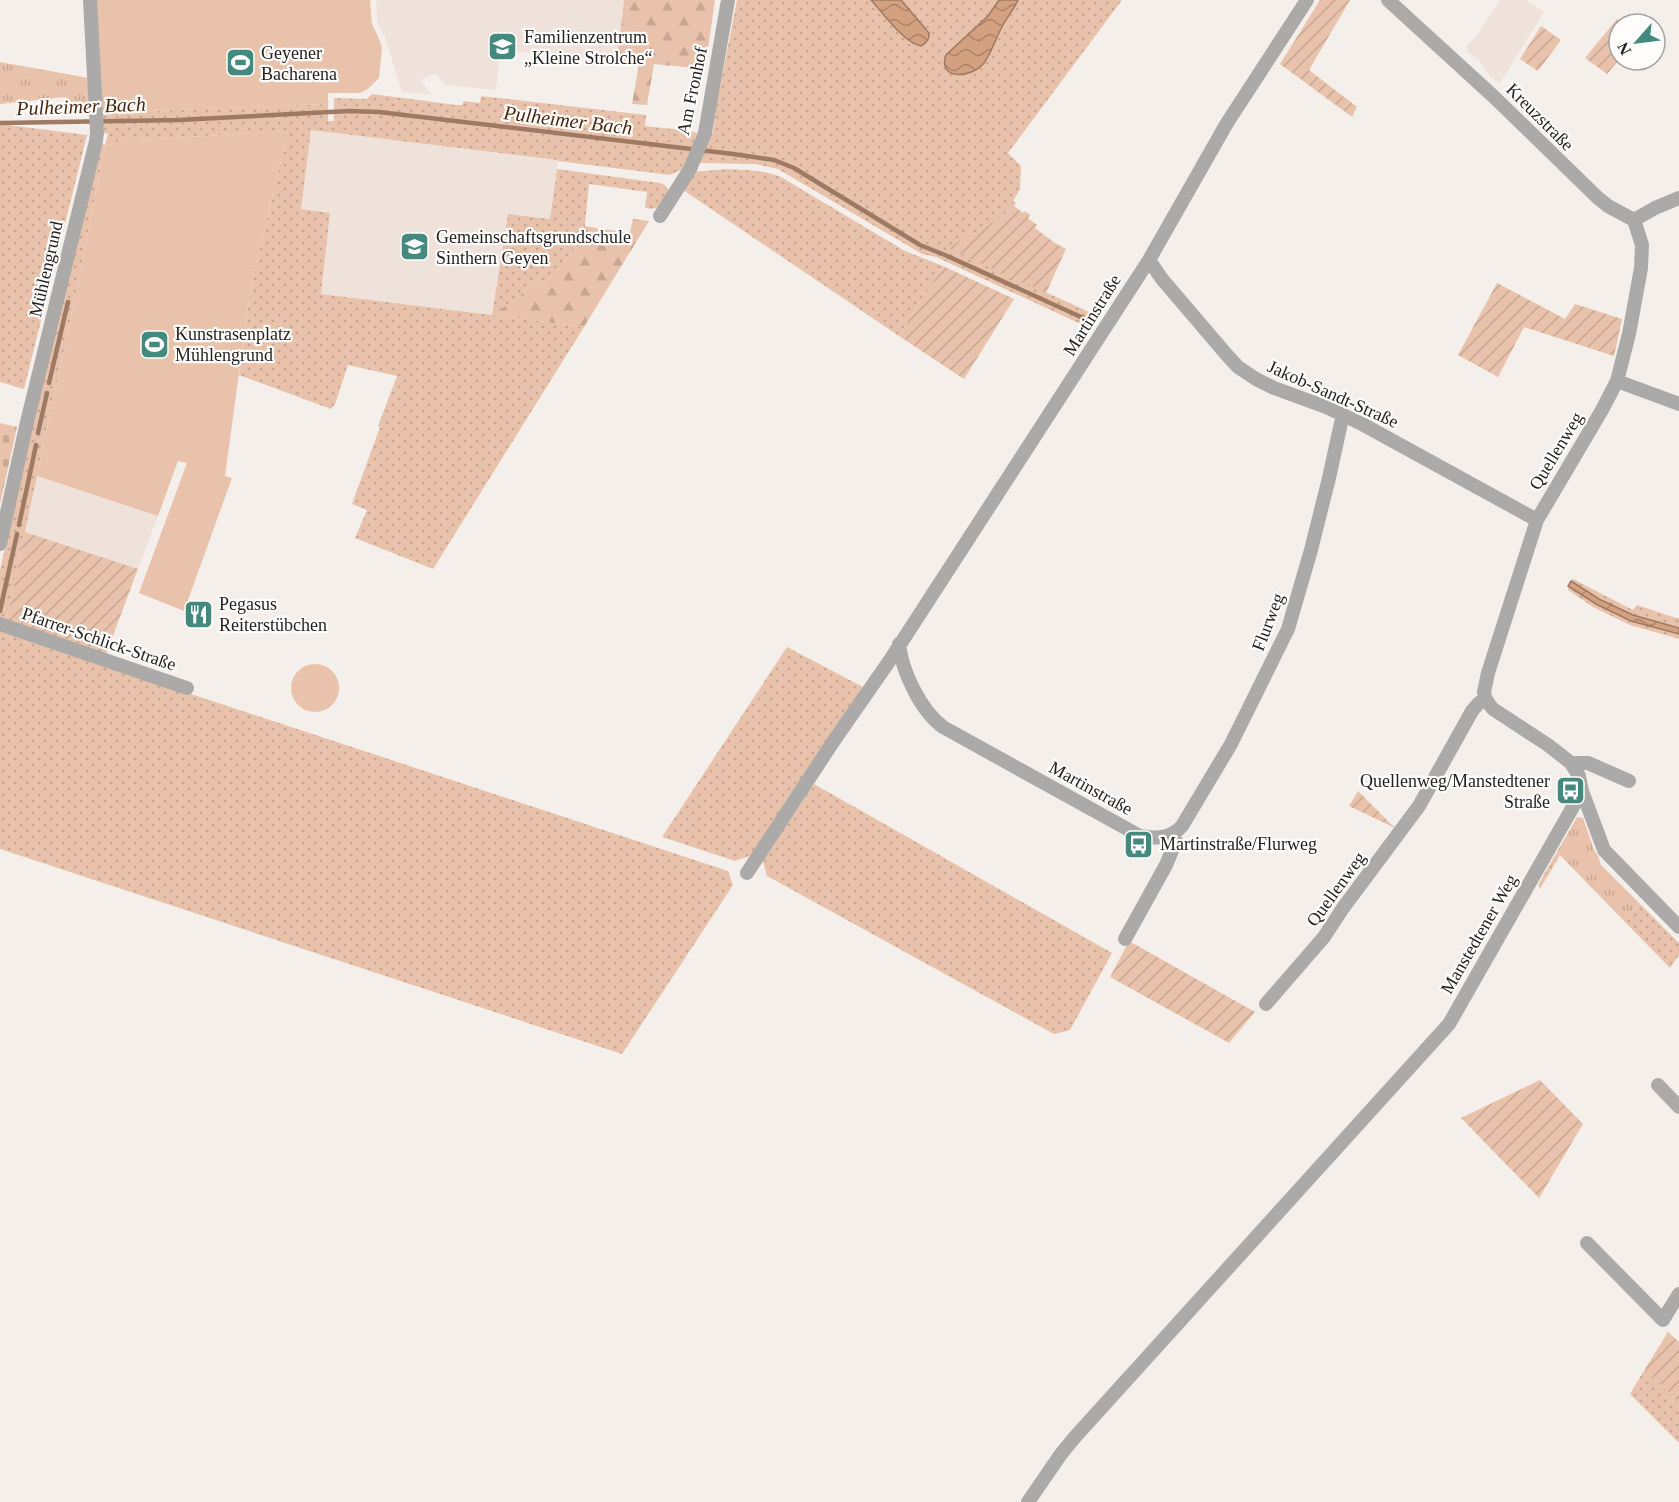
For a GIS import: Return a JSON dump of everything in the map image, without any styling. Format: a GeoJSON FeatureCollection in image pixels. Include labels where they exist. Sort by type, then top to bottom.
{"type":"FeatureCollection","features":[{"type":"Feature","properties":{"kind":"street","name":"Mühlengrund"},"geometry":{"type":"LineString","coordinates":[[0,544],[97,132],[90,0]]}},
{"type":"Feature","properties":{"kind":"street","name":"Am Fronhof"},"geometry":{"type":"LineString","coordinates":[[660,216],[692,163],[705,133],[728,0]]}},
{"type":"Feature","properties":{"kind":"street","name":"Martinstraße"},"geometry":{"type":"LineString","coordinates":[[747,873],[890,660],[1149,260],[1227,123],[1306,0]]}},
{"type":"Feature","properties":{"kind":"street","name":"Kreuzstraße"},"geometry":{"type":"LineString","coordinates":[[1388,0],[1507,109],[1598,198],[1634,220]]}},
{"type":"Feature","properties":{"kind":"street"},"geometry":{"type":"LineString","coordinates":[[1634,220],[1679,198]]}},
{"type":"Feature","properties":{"kind":"street","name":"Quellenweg"},"geometry":{"type":"LineString","coordinates":[[1266,1004],[1324,937],[1419,806],[1472,711],[1485,699],[1488,673],[1537,520],[1617,381],[1629,334],[1641,267],[1642,245],[1634,220]]}},
{"type":"Feature","properties":{"kind":"street","name":"Jakob-Sandt-Straße"},"geometry":{"type":"LineString","coordinates":[[1149,260],[1162,279],[1238,367],[1266,385],[1343,414],[1537,520]]}},
{"type":"Feature","properties":{"kind":"street"},"geometry":{"type":"LineString","coordinates":[[1617,381],[1679,404]]}},
{"type":"Feature","properties":{"kind":"street","name":"Flurweg"},"geometry":{"type":"LineString","coordinates":[[1125,939],[1166,865],[1176,841],[1177,831],[1231,744],[1288,629],[1311,550],[1343,414]]}},
{"type":"Feature","properties":{"kind":"street","name":"Pfarrer-Schlick-Straße"},"geometry":{"type":"LineString","coordinates":[[0,624],[187,688]]}},
{"type":"Feature","properties":{"kind":"street","name":"Martinstraße"},"geometry":{"type":"LineString","coordinates":[[899,644],[900,655],[912,685],[926,710],[943,727],[1140,836],[1159,838],[1177,831]]}},
{"type":"Feature","properties":{"kind":"street"},"geometry":{"type":"LineString","coordinates":[[1485,699],[1493,709],[1571,763],[1579,776],[1604,850],[1679,927]]}},
{"type":"Feature","properties":{"kind":"street"},"geometry":{"type":"LineString","coordinates":[[1571,763],[1588,763],[1629,781]]}},
{"type":"Feature","properties":{"kind":"street","name":"Manstedtener Weg"},"geometry":{"type":"LineString","coordinates":[[1028,1502],[1075,1437],[1449,1024],[1582,790]]}},
{"type":"Feature","properties":{"kind":"street"},"geometry":{"type":"LineString","coordinates":[[1658,1085],[1679,1107]]}},
{"type":"Feature","properties":{"kind":"street"},"geometry":{"type":"LineString","coordinates":[[1587,1243],[1663,1320],[1679,1294]]}},
{"type":"Feature","properties":{"kind":"shaded area","name":"Familienzentrum „Kleine Strolche“"},"geometry":{"type":"Polygon","coordinates":[[[376,0],[624,0],[617,61],[500,50],[496,90],[445,85],[436,73],[420,80],[432,95],[402,92],[385,38],[377,22],[376,0]]]}},
{"type":"Feature","properties":{"kind":"shaded area"},"geometry":{"type":"Polygon","coordinates":[[[1500,0],[1526,0],[1544,12],[1500,83],[1490,77],[1479,60],[1466,51],[1468,49],[1466,47],[1500,0]]]}},
{"type":"Feature","properties":{"kind":"shaded area","name":"Gemeinschaftsgrundschule Sinthern Geyen"},"geometry":{"type":"Polygon","coordinates":[[[311,130],[558,160],[550,219],[508,214],[492,315],[321,294],[330,213],[301,209],[311,130]]]}},
{"type":"Feature","properties":{"kind":"shaded area"},"geometry":{"type":"Polygon","coordinates":[[[37,476],[158,516],[138,569],[25,532],[37,476]]]}},
{"type":"Feature","properties":{"kind":"green space","name":"Geyener Bacharena"},"geometry":{"type":"Polygon","coordinates":[[[93,0],[370,0],[372,24],[382,47],[379,78],[368,89],[360,93],[328,93],[328,104],[102,113],[93,0]]]}},
{"type":"Feature","properties":{"kind":"green space"},"geometry":{"type":"Polygon","coordinates":[[[624,0],[715,0],[705,69],[654,64],[647,105],[632,104],[639,64],[617,61],[624,0]]]}},
{"type":"Feature","properties":{"kind":"green space"},"geometry":{"type":"Polygon","coordinates":[[[737,0],[1122,0],[1008,153],[1021,166],[1020,189],[1004,216],[948,248],[1096,315],[1090,325],[1085,326],[936,257],[922,254],[778,169],[755,164],[699,163],[713,132],[737,0]]]}},
{"type":"Feature","properties":{"kind":"green space"},"geometry":{"type":"Polygon","coordinates":[[[1320,0],[1350,0],[1309,70],[1357,107],[1352,117],[1280,64],[1320,0]]]}},
{"type":"Feature","properties":{"kind":"green space"},"geometry":{"type":"Polygon","coordinates":[[[1541,26],[1561,40],[1538,71],[1520,59],[1541,26]]]}},
{"type":"Feature","properties":{"kind":"green space"},"geometry":{"type":"Polygon","coordinates":[[[1607,31],[1609,72],[1607,74],[1585,58],[1607,31]]]}},
{"type":"Feature","properties":{"kind":"green space"},"geometry":{"type":"Polygon","coordinates":[[[0,62],[89,78],[90,115],[65,97],[0,104],[0,62]]]}},
{"type":"Feature","properties":{"kind":"green space"},"geometry":{"type":"Polygon","coordinates":[[[372,94],[456,105],[462,105],[464,101],[480,103],[481,96],[646,115],[645,126],[697,133],[683,169],[670,175],[311,130],[301,209],[330,213],[321,294],[492,315],[508,214],[550,219],[557,169],[660,183],[665,185],[669,192],[664,204],[649,209],[645,208],[647,192],[589,184],[584,234],[562,266],[547,281],[531,283],[518,298],[493,315],[584,327],[433,569],[355,538],[367,510],[352,504],[397,376],[348,365],[335,404],[331,409],[239,375],[251,285],[288,131],[120,141],[105,146],[6,621],[0,619],[0,570],[68,270],[101,143],[105,145],[108,134],[104,133],[102,113],[328,104],[328,121],[334,121],[334,98],[367,99],[372,94]]]}},
{"type":"Feature","properties":{"kind":"green space"},"geometry":{"type":"Polygon","coordinates":[[[0,124],[87,135],[24,389],[0,382],[0,124]]]}},
{"type":"Feature","properties":{"kind":"green space","name":"Kunstrasenplatz Mühlengrund"},"geometry":{"type":"Polygon","coordinates":[[[288,131],[251,285],[225,476],[232,478],[184,611],[139,593],[187,463],[178,461],[158,516],[37,476],[105,146],[120,141],[288,131]]]}},
{"type":"Feature","properties":{"kind":"green space"},"geometry":{"type":"Polygon","coordinates":[[[726,169],[761,172],[781,177],[905,251],[943,266],[899,336],[683,190],[694,172],[726,169]]]}},
{"type":"Feature","properties":{"kind":"green space"},"geometry":{"type":"Polygon","coordinates":[[[1013,201],[1016,203],[1014,206],[1030,215],[1028,218],[1037,225],[1035,228],[1066,249],[1046,293],[947,248],[1004,216],[1013,201]]]}},
{"type":"Feature","properties":{"kind":"green space"},"geometry":{"type":"Polygon","coordinates":[[[633,219],[649,221],[584,327],[492,315],[518,298],[531,283],[547,281],[562,266],[584,234],[583,226],[630,233],[633,219]]]}},
{"type":"Feature","properties":{"kind":"green space"},"geometry":{"type":"Polygon","coordinates":[[[943,266],[1014,299],[964,379],[899,336],[943,266]]]}},
{"type":"Feature","properties":{"kind":"green space"},"geometry":{"type":"Polygon","coordinates":[[[1497,283],[1565,319],[1575,304],[1622,319],[1614,356],[1524,327],[1498,377],[1458,355],[1497,283]]]}},
{"type":"Feature","properties":{"kind":"green space"},"geometry":{"type":"Polygon","coordinates":[[[0,423],[17,427],[0,504],[0,423]]]}},
{"type":"Feature","properties":{"kind":"green space"},"geometry":{"type":"Polygon","coordinates":[[[25,532],[138,569],[106,654],[6,621],[25,532]]]}},
{"type":"Feature","properties":{"kind":"green space"},"geometry":{"type":"Polygon","coordinates":[[[1573,579],[1633,610],[1637,605],[1679,618],[1679,628],[1633,615],[1599,599],[1571,581],[1573,579]]]}},
{"type":"Feature","properties":{"kind":"green space"},"geometry":{"type":"Polygon","coordinates":[[[1568,586],[1596,604],[1631,621],[1679,634],[1679,639],[1630,625],[1593,607],[1568,590],[1568,586]]]}},
{"type":"Feature","properties":{"kind":"green space"},"geometry":{"type":"Polygon","coordinates":[[[0,631],[728,871],[733,885],[622,1054],[0,849],[0,631]]]}},
{"type":"Feature","properties":{"kind":"green space"},"geometry":{"type":"Polygon","coordinates":[[[787,647],[863,687],[753,855],[735,861],[662,837],[787,647]]]}},
{"type":"Feature","properties":{"kind":"green space"},"geometry":{"type":"Polygon","coordinates":[[[310,664],[320,664],[335,674],[339,688],[338,697],[329,708],[320,712],[310,712],[295,702],[291,693],[291,683],[301,668],[310,664]]]}},
{"type":"Feature","properties":{"kind":"green space"},"geometry":{"type":"Polygon","coordinates":[[[814,784],[1112,953],[1070,1030],[1054,1034],[767,876],[763,861],[814,784]]]}},
{"type":"Feature","properties":{"kind":"green space"},"geometry":{"type":"Polygon","coordinates":[[[1358,791],[1395,828],[1349,806],[1358,791]]]}},
{"type":"Feature","properties":{"kind":"green space"},"geometry":{"type":"Polygon","coordinates":[[[1577,817],[1583,818],[1601,865],[1640,904],[1623,920],[1557,852],[1577,817]]]}},
{"type":"Feature","properties":{"kind":"green space"},"geometry":{"type":"Polygon","coordinates":[[[1557,852],[1560,855],[1540,889],[1538,885],[1557,852]]]}},
{"type":"Feature","properties":{"kind":"green space"},"geometry":{"type":"Polygon","coordinates":[[[1640,904],[1679,943],[1679,955],[1670,968],[1623,920],[1640,904]]]}},
{"type":"Feature","properties":{"kind":"green space"},"geometry":{"type":"Polygon","coordinates":[[[1129,941],[1255,1012],[1229,1043],[1110,977],[1129,941]]]}},
{"type":"Feature","properties":{"kind":"green space"},"geometry":{"type":"Polygon","coordinates":[[[1540,1080],[1583,1124],[1539,1198],[1461,1118],[1540,1080]]]}},
{"type":"Feature","properties":{"kind":"green space"},"geometry":{"type":"Polygon","coordinates":[[[1668,1332],[1679,1342],[1679,1403],[1645,1369],[1668,1332]]]}},
{"type":"Feature","properties":{"kind":"green space"},"geometry":{"type":"Polygon","coordinates":[[[1645,1369],[1679,1403],[1679,1443],[1630,1394],[1645,1369]]]}},
{"type":"Feature","properties":{"kind":"water"},"geometry":{"type":"Polygon","coordinates":[[[871,0],[901,0],[929,33],[927,41],[921,46],[908,40],[871,0]]]}},
{"type":"Feature","properties":{"kind":"water"},"geometry":{"type":"Polygon","coordinates":[[[999,0],[1018,0],[984,63],[971,72],[951,73],[946,69],[946,55],[988,16],[999,0]]]}},
{"type":"Feature","properties":{"kind":"water"},"geometry":{"type":"Polygon","coordinates":[[[1571,581],[1599,599],[1633,615],[1679,628],[1679,634],[1631,621],[1596,604],[1568,586],[1571,581]]]}},
{"type":"Feature","properties":{"kind":"waterway","name":"Pulheimer Bach"},"geometry":{"type":"LineString","coordinates":[[0,123],[179,120],[349,111],[379,112],[774,160],[794,168],[920,245],[1092,322]]}},
{"type":"Feature","properties":{"kind":"waterway"},"geometry":{"type":"LineString","coordinates":[[49,383],[68,302]]}},
{"type":"Feature","properties":{"kind":"waterway"},"geometry":{"type":"LineString","coordinates":[[38,433],[47,393]]}},
{"type":"Feature","properties":{"kind":"waterway"},"geometry":{"type":"LineString","coordinates":[[19,525],[36,445]]}},
{"type":"Feature","properties":{"kind":"waterway"},"geometry":{"type":"LineString","coordinates":[[0,611],[17,534]]}},
{"type":"Feature","properties":{"kind":"place","name":"Familienzentrum „Kleine Strolche“"},"geometry":{"type":"Point","coordinates":[503,47]}},
{"type":"Feature","properties":{"kind":"place","name":"Geyener Bacharena"},"geometry":{"type":"Point","coordinates":[240,63]}},
{"type":"Feature","properties":{"kind":"place","name":"Gemeinschaftsgrundschule Sinthern Geyen"},"geometry":{"type":"Point","coordinates":[415,247]}},
{"type":"Feature","properties":{"kind":"place","name":"Kunstrasenplatz Mühlengrund"},"geometry":{"type":"Point","coordinates":[154,344]}},
{"type":"Feature","properties":{"kind":"place","name":"Pegasus Reiterstübchen"},"geometry":{"type":"Point","coordinates":[198,614]}},
{"type":"Feature","properties":{"kind":"place","name":"Quellenweg/Manstedtener Straße"},"geometry":{"type":"Point","coordinates":[1571,791]}},
{"type":"Feature","properties":{"kind":"place","name":"Martinstraße/Flurweg"},"geometry":{"type":"Point","coordinates":[1139,844]}}]}
